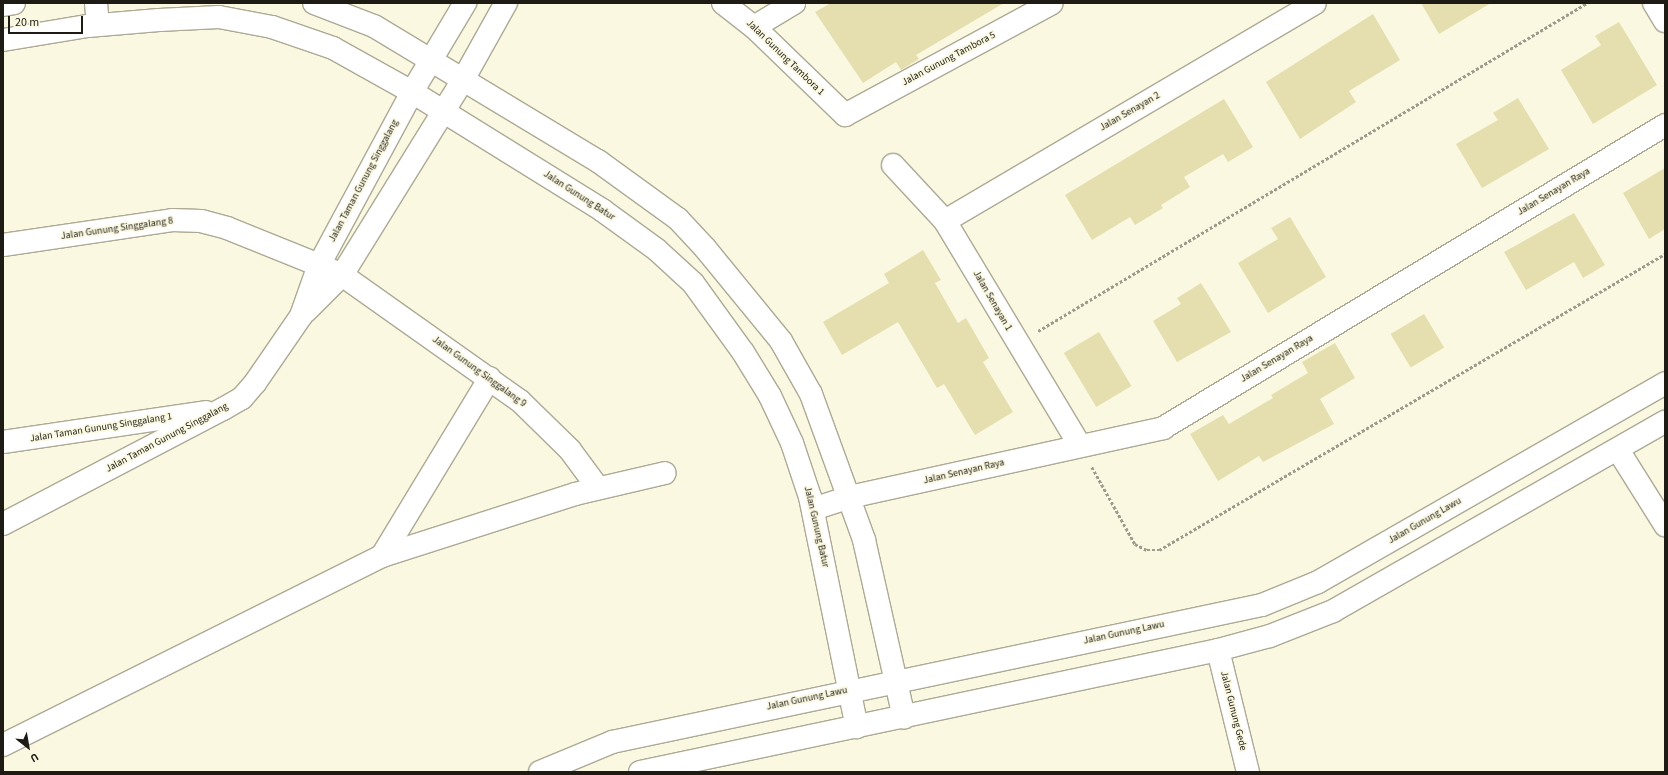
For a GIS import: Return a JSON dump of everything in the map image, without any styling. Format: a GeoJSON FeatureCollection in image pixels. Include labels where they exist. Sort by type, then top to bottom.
{"type":"FeatureCollection","features":[{"type":"Feature","properties":{"kind":"street"},"geometry":{"type":"LineString","coordinates":[[3,5],[14,3]]}},
{"type":"Feature","properties":{"kind":"street"},"geometry":{"type":"LineString","coordinates":[[96,3],[98,25]]}},
{"type":"Feature","properties":{"kind":"street"},"geometry":{"type":"LineString","coordinates":[[314,3],[374,26],[431,58],[598,161],[678,219],[757,311],[781,341],[811,394],[850,497],[864,540],[904,718]]}},
{"type":"Feature","properties":{"kind":"street","name":"Jalan Taman Gunung Singgalang"},"geometry":{"type":"LineString","coordinates":[[301,316],[320,265],[412,92],[465,3]]}},
{"type":"Feature","properties":{"kind":"street","name":"Jalan Taman Gunung Singgalang"},"geometry":{"type":"LineString","coordinates":[[3,524],[242,398],[255,383],[301,316],[342,275],[464,78],[506,3]]}},
{"type":"Feature","properties":{"kind":"street","name":"Jalan Gunung Tambora 1"},"geometry":{"type":"LineString","coordinates":[[723,3],[754,27],[845,115]]}},
{"type":"Feature","properties":{"kind":"street"},"geometry":{"type":"LineString","coordinates":[[754,27],[794,3]]}},
{"type":"Feature","properties":{"kind":"street","name":"Jalan Gunung Tambora 5"},"geometry":{"type":"LineString","coordinates":[[845,115],[1052,3]]}},
{"type":"Feature","properties":{"kind":"street","name":"Jalan Senayan 2"},"geometry":{"type":"LineString","coordinates":[[945,221],[1315,3]]}},
{"type":"Feature","properties":{"kind":"street"},"geometry":{"type":"LineString","coordinates":[[1654,3],[1665,22]]}},
{"type":"Feature","properties":{"kind":"street","name":"Jalan Gunung Batur"},"geometry":{"type":"LineString","coordinates":[[3,40],[98,25],[220,17],[272,27],[333,48],[412,92],[602,210],[657,250],[693,283],[728,331],[770,396],[792,443],[813,509],[857,727]]}},
{"type":"Feature","properties":{"kind":"street","name":"Jalan Senayan Raya"},"geometry":{"type":"LineString","coordinates":[[813,509],[850,497],[1163,428],[1665,125]]}},
{"type":"Feature","properties":{"kind":"street","name":"Jalan Senayan 1"},"geometry":{"type":"LineString","coordinates":[[893,166],[945,221],[1080,446]]}},
{"type":"Feature","properties":{"kind":"street","name":"Jalan Gunung Singgalang 8"},"geometry":{"type":"LineString","coordinates":[[3,245],[172,220],[201,221],[227,228],[342,275]]}},
{"type":"Feature","properties":{"kind":"street","name":"Jalan Gunung Singgalang 9"},"geometry":{"type":"LineString","coordinates":[[342,275],[490,378],[542,418],[598,488]]}},
{"type":"Feature","properties":{"kind":"street"},"geometry":{"type":"LineString","coordinates":[[728,331],[757,311]]}},
{"type":"Feature","properties":{"kind":"street"},"geometry":{"type":"LineString","coordinates":[[382,556],[490,378]]}},
{"type":"Feature","properties":{"kind":"street","name":"Jalan Gunung Lawu"},"geometry":{"type":"LineString","coordinates":[[540,772],[612,742],[896,680],[1262,605],[1318,582],[1665,383]]}},
{"type":"Feature","properties":{"kind":"street","name":"Jalan Taman Gunung Singgalang 1"},"geometry":{"type":"LineString","coordinates":[[3,442],[223,409]]}},
{"type":"Feature","properties":{"kind":"street"},"geometry":{"type":"LineString","coordinates":[[640,772],[904,718],[1218,650],[1270,636],[1334,611],[1665,422]]}},
{"type":"Feature","properties":{"kind":"street"},"geometry":{"type":"LineString","coordinates":[[1618,450],[1665,525]]}},
{"type":"Feature","properties":{"kind":"street"},"geometry":{"type":"LineString","coordinates":[[3,745],[382,556],[598,488],[665,473]]}},
{"type":"Feature","properties":{"kind":"street","name":"Jalan Gunung Gede"},"geometry":{"type":"LineString","coordinates":[[1218,650],[1248,772]]}},
{"type":"Feature","properties":{"kind":"path"},"geometry":{"type":"LineString","coordinates":[[1017,343],[1587,3]]}},
{"type":"Feature","properties":{"kind":"path"},"geometry":{"type":"LineString","coordinates":[[1080,446],[1135,544],[1147,550],[1158,550],[1665,254]]}},
{"type":"Feature","properties":{"kind":"building"},"geometry":{"type":"Polygon","coordinates":[[[831,3],[1004,3],[916,55],[919,59],[901,70],[896,62],[863,83],[815,12],[831,3]]]}},
{"type":"Feature","properties":{"kind":"building"},"geometry":{"type":"Polygon","coordinates":[[[1421,3],[1491,3],[1439,34],[1421,3]]]}},
{"type":"Feature","properties":{"kind":"building"},"geometry":{"type":"Polygon","coordinates":[[[1373,14],[1400,60],[1349,91],[1356,102],[1300,139],[1266,82],[1373,14]]]}},
{"type":"Feature","properties":{"kind":"building"},"geometry":{"type":"Polygon","coordinates":[[[1619,22],[1657,85],[1593,124],[1561,70],[1601,45],[1595,36],[1619,22]]]}},
{"type":"Feature","properties":{"kind":"building"},"geometry":{"type":"Polygon","coordinates":[[[1518,98],[1549,149],[1482,188],[1456,144],[1498,120],[1493,113],[1518,98]]]}},
{"type":"Feature","properties":{"kind":"building"},"geometry":{"type":"Polygon","coordinates":[[[1224,99],[1253,147],[1228,162],[1223,154],[1184,177],[1190,187],[1161,205],[1163,208],[1135,225],[1130,217],[1092,240],[1065,195],[1224,99]]]}},
{"type":"Feature","properties":{"kind":"building"},"geometry":{"type":"Polygon","coordinates":[[[1665,168],[1665,229],[1649,239],[1623,193],[1665,168]]]}},
{"type":"Feature","properties":{"kind":"building"},"geometry":{"type":"Polygon","coordinates":[[[1574,213],[1605,265],[1583,278],[1574,262],[1526,290],[1504,252],[1574,213]]]}},
{"type":"Feature","properties":{"kind":"building"},"geometry":{"type":"Polygon","coordinates":[[[1290,217],[1326,277],[1268,313],[1238,263],[1278,239],[1271,228],[1290,217]]]}},
{"type":"Feature","properties":{"kind":"building"},"geometry":{"type":"Polygon","coordinates":[[[923,250],[941,280],[935,283],[958,323],[966,318],[989,358],[983,362],[1013,412],[975,435],[944,384],[937,388],[898,322],[842,355],[823,322],[889,283],[884,274],[923,250]]]}},
{"type":"Feature","properties":{"kind":"building"},"geometry":{"type":"Polygon","coordinates":[[[1201,283],[1231,332],[1177,362],[1153,321],[1181,304],[1177,298],[1201,283]]]}},
{"type":"Feature","properties":{"kind":"building"},"geometry":{"type":"Polygon","coordinates":[[[1424,314],[1444,347],[1411,368],[1391,334],[1424,314]]]}},
{"type":"Feature","properties":{"kind":"building"},"geometry":{"type":"Polygon","coordinates":[[[1099,332],[1131,386],[1096,407],[1064,353],[1099,332]]]}},
{"type":"Feature","properties":{"kind":"building"},"geometry":{"type":"Polygon","coordinates":[[[1335,343],[1355,378],[1320,399],[1334,424],[1263,462],[1259,456],[1218,481],[1190,434],[1223,415],[1229,424],[1273,398],[1271,395],[1308,373],[1302,362],[1335,343]]]}}]}
